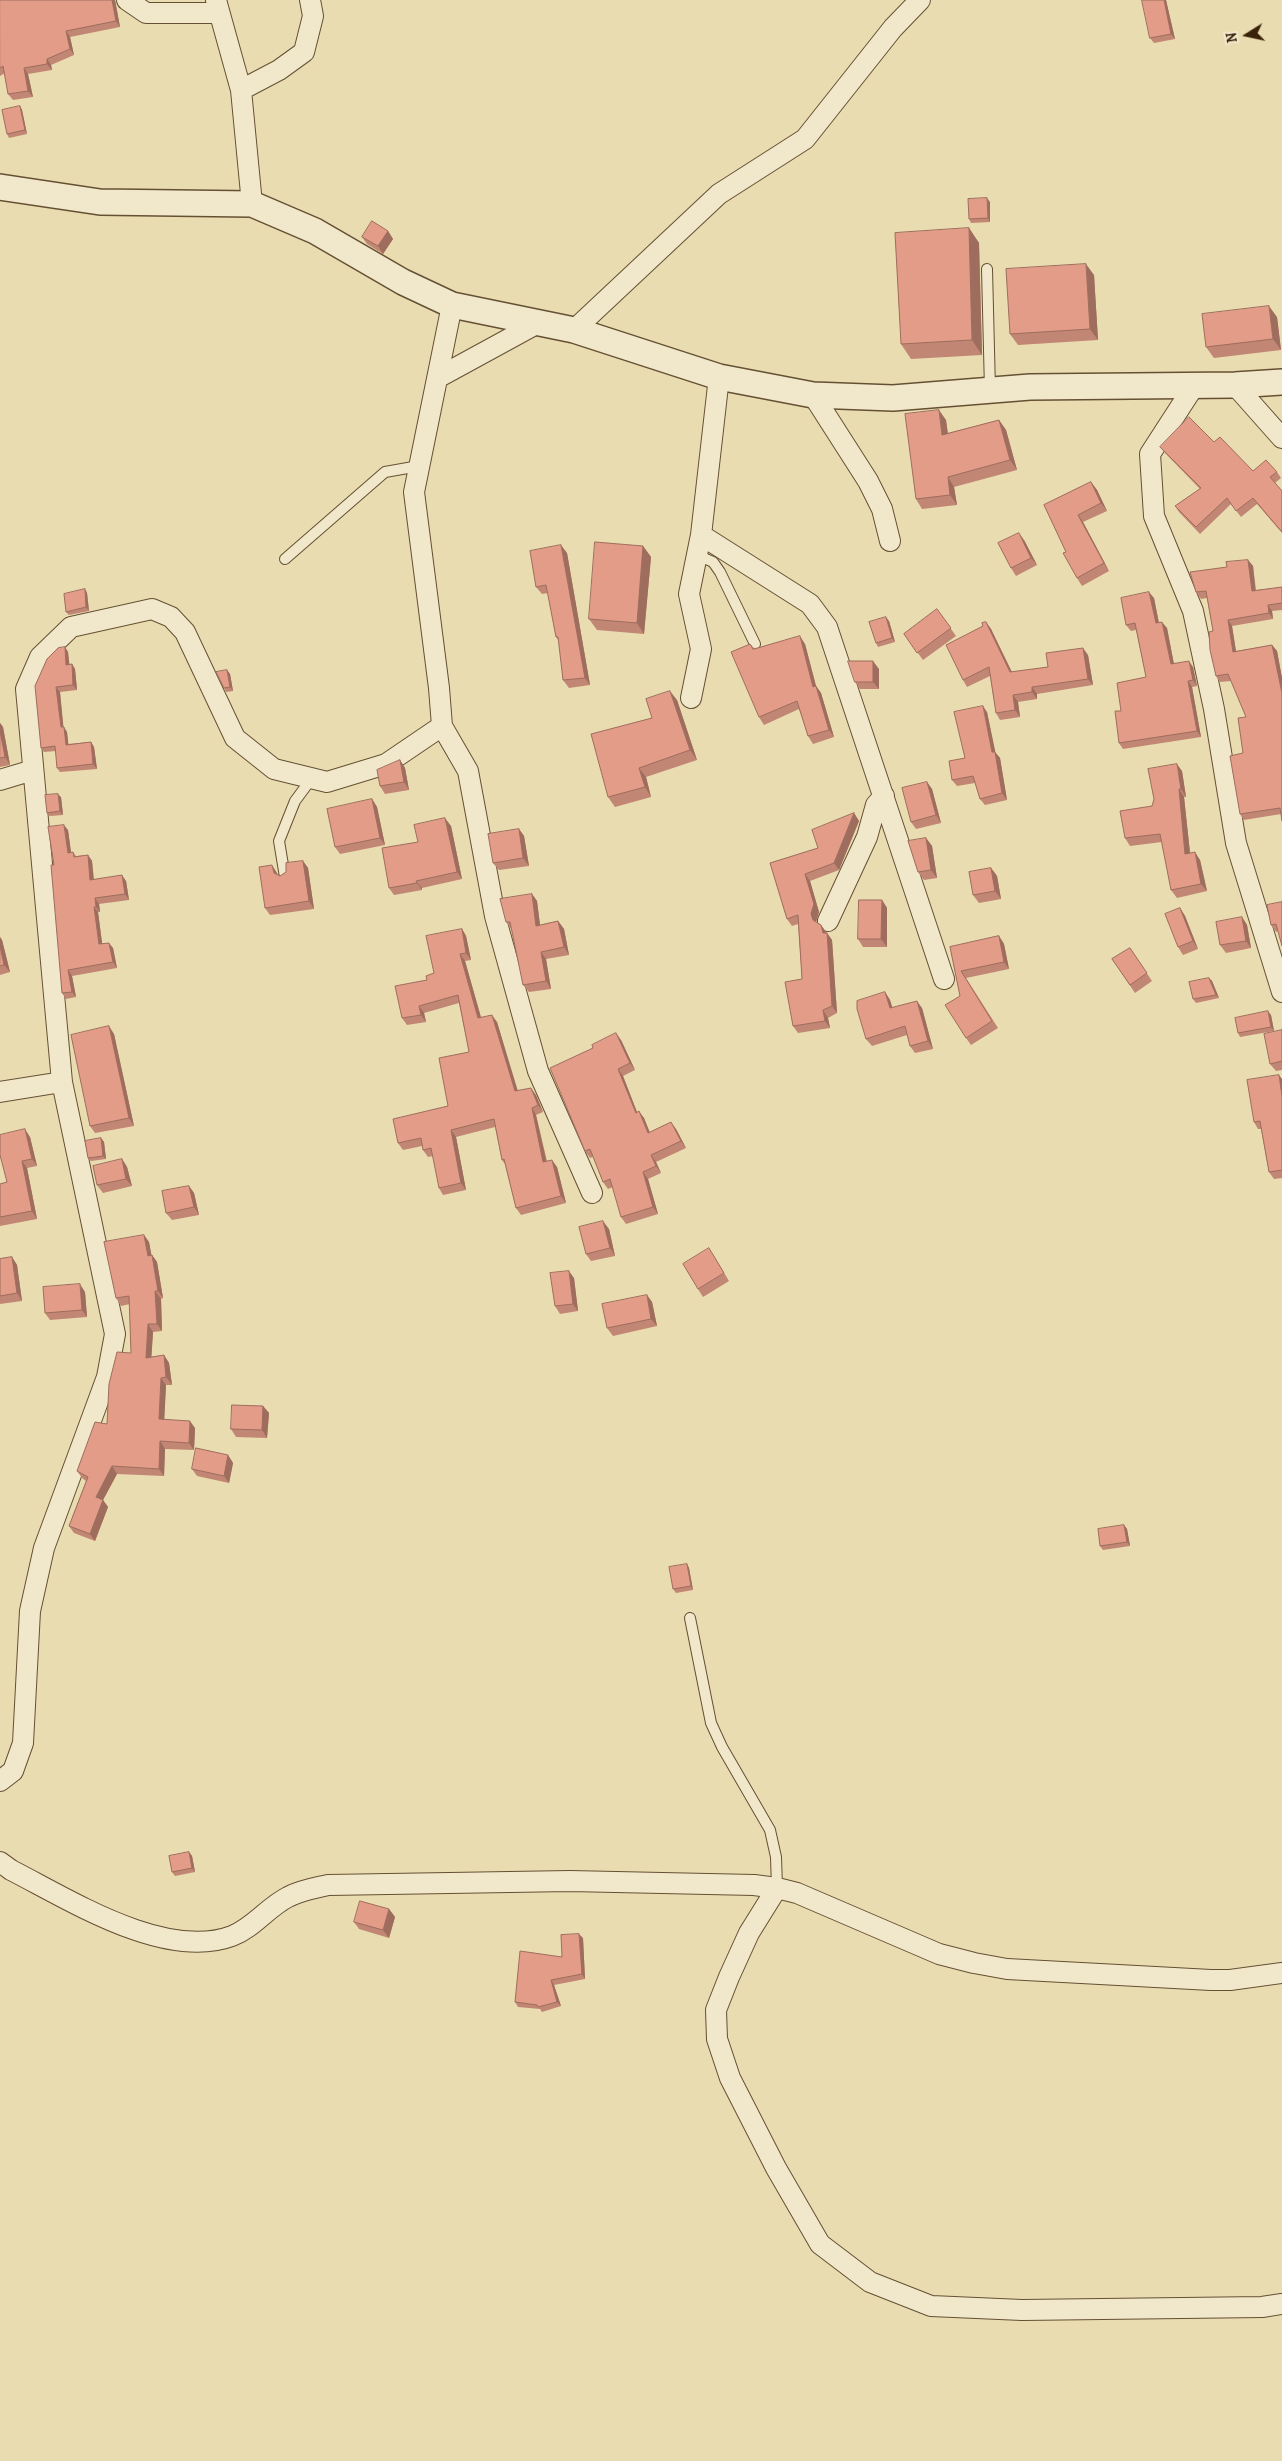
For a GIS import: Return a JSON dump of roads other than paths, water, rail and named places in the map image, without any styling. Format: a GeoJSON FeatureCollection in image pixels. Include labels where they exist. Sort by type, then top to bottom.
{"type":"FeatureCollection","features":[{"type":"Feature","properties":{"kind":"street"},"geometry":{"type":"LineString","coordinates":[[127,0],[146,13],[218,7],[241,90],[252,204]]}},
{"type":"Feature","properties":{"kind":"street"},"geometry":{"type":"LineString","coordinates":[[241,90],[279,70],[304,52],[313,16],[310,0]]}},
{"type":"Feature","properties":{"kind":"street"},"geometry":{"type":"LineString","coordinates":[[574,330],[719,194],[805,139],[893,28],[920,0]]}},
{"type":"Feature","properties":{"kind":"street"},"geometry":{"type":"LineString","coordinates":[[0,187],[100,202],[252,204],[315,231],[403,282],[452,305],[574,330],[719,377],[813,395],[893,398],[990,390],[1235,385],[1282,382]]}},
{"type":"Feature","properties":{"kind":"street"},"geometry":{"type":"LineString","coordinates":[[452,305],[439,377],[414,492],[439,688],[442,726],[468,770],[495,916],[538,1071],[592,1193]]}},
{"type":"Feature","properties":{"kind":"street"},"geometry":{"type":"LineString","coordinates":[[439,377],[538,323]]}},
{"type":"Feature","properties":{"kind":"street"},"geometry":{"type":"LineString","coordinates":[[691,698],[701,649],[689,594],[701,535],[719,377]]}},
{"type":"Feature","properties":{"kind":"street"},"geometry":{"type":"LineString","coordinates":[[1235,385],[1282,438]]}},
{"type":"Feature","properties":{"kind":"street"},"geometry":{"type":"LineString","coordinates":[[1194,386],[1150,454],[1154,516],[1193,611],[1214,709],[1236,843],[1282,992]]}},
{"type":"Feature","properties":{"kind":"street"},"geometry":{"type":"LineString","coordinates":[[813,395],[868,482],[882,509],[890,541]]}},
{"type":"Feature","properties":{"kind":"street"},"geometry":{"type":"LineString","coordinates":[[701,535],[810,604],[827,627],[944,979]]}},
{"type":"Feature","properties":{"kind":"street"},"geometry":{"type":"LineString","coordinates":[[0,1781],[13,1771],[23,1742],[30,1611],[44,1548],[106,1377],[114,1334],[62,1082],[26,690],[40,657],[71,627],[152,609],[171,617],[185,632],[235,738],[274,769],[328,782],[386,764],[442,726]]}},
{"type":"Feature","properties":{"kind":"street"},"geometry":{"type":"LineString","coordinates":[[0,780],[33,770]]}},
{"type":"Feature","properties":{"kind":"street"},"geometry":{"type":"LineString","coordinates":[[828,921],[867,837],[876,805],[884,796]]}},
{"type":"Feature","properties":{"kind":"street"},"geometry":{"type":"LineString","coordinates":[[0,1092],[62,1082]]}},
{"type":"Feature","properties":{"kind":"street"},"geometry":{"type":"LineString","coordinates":[[0,1862],[11,1870],[130,1929],[187,1942],[215,1941],[234,1936],[288,1897],[328,1885],[570,1880],[754,1885],[797,1893],[939,1954],[999,1967],[1212,1980],[1230,1980],[1282,1973]]}},
{"type":"Feature","properties":{"kind":"street"},"geometry":{"type":"LineString","coordinates":[[777,1888],[749,1933],[729,1977],[716,2010],[717,2039],[734,2087],[776,2168],[820,2244],[870,2282],[930,2306],[1022,2310],[1262,2306],[1282,2304]]}},
{"type":"Feature","properties":{"kind":"lane"},"geometry":{"type":"LineString","coordinates":[[987,268],[990,390]]}},
{"type":"Feature","properties":{"kind":"lane"},"geometry":{"type":"LineString","coordinates":[[285,559],[385,472],[419,466]]}},
{"type":"Feature","properties":{"kind":"lane"},"geometry":{"type":"LineString","coordinates":[[697,555],[713,562],[720,572],[755,644]]}},
{"type":"Feature","properties":{"kind":"lane"},"geometry":{"type":"LineString","coordinates":[[285,877],[279,841],[295,801],[312,778]]}},
{"type":"Feature","properties":{"kind":"lane"},"geometry":{"type":"LineString","coordinates":[[690,1618],[711,1723],[722,1747],[770,1830],[776,1856],[777,1888]]}}]}
